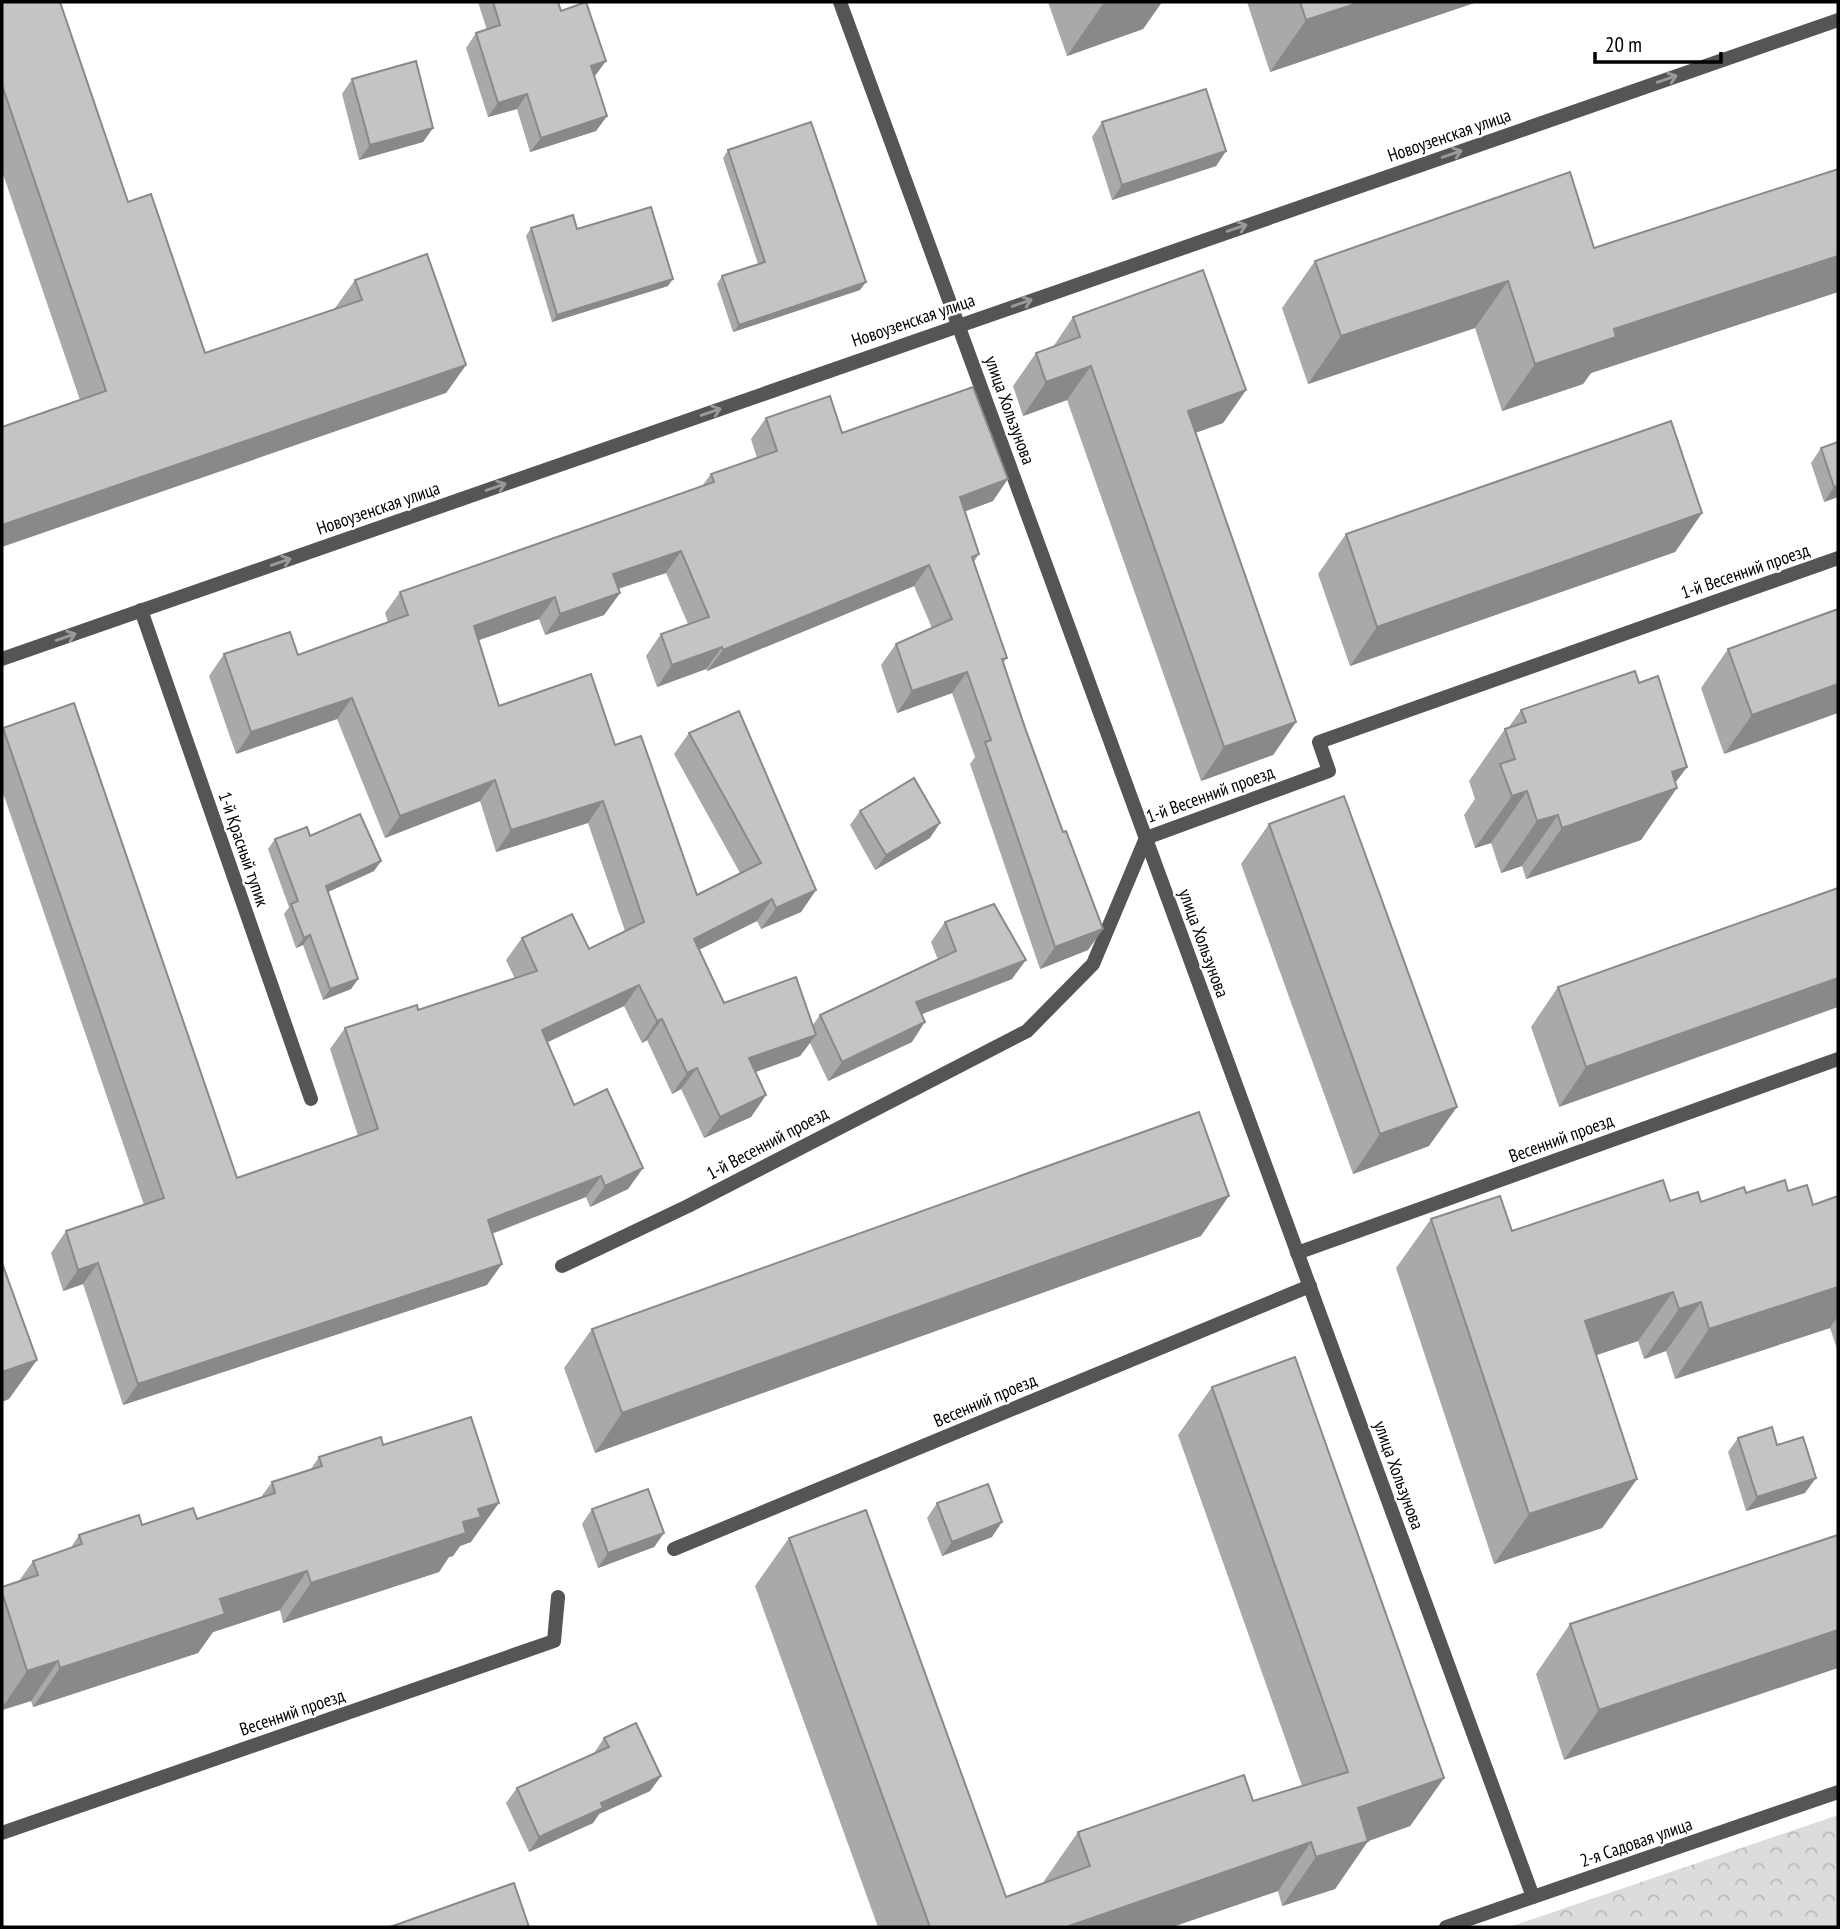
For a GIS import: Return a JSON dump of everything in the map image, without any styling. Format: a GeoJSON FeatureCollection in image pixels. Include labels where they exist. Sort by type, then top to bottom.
{"type":"FeatureCollection","features":[{"type":"Feature","properties":{"kind":"street","name":"улица Хользунова"},"geometry":{"type":"LineString","coordinates":[[840,2],[1533,1897]]}},
{"type":"Feature","properties":{"kind":"street","name":"Новоузенская улица"},"geometry":{"type":"LineString","coordinates":[[2,659],[1838,20]]}},
{"type":"Feature","properties":{"kind":"street","name":"1-й Весенний проезд"},"geometry":{"type":"LineString","coordinates":[[562,1266],[688,1206],[1027,1031],[1093,964],[1146,838],[1329,771],[1319,742],[1838,558]]}},
{"type":"Feature","properties":{"kind":"street","name":"1-й Красный тупик"},"geometry":{"type":"LineString","coordinates":[[141,610],[311,1099]]}},
{"type":"Feature","properties":{"kind":"street","name":"Весенний проезд"},"geometry":{"type":"LineString","coordinates":[[1297,1253],[1838,1059]]}},
{"type":"Feature","properties":{"kind":"street","name":"Весенний проезд"},"geometry":{"type":"LineString","coordinates":[[674,1549],[1310,1286]]}},
{"type":"Feature","properties":{"kind":"street","name":"Весенний проезд"},"geometry":{"type":"LineString","coordinates":[[2,1833],[554,1641],[558,1597]]}},
{"type":"Feature","properties":{"kind":"street","name":"2-я Садовая улица"},"geometry":{"type":"LineString","coordinates":[[1448,1927],[1838,1792]]}},
{"type":"Feature","properties":{"kind":"green space"},"geometry":{"type":"Polygon","coordinates":[[[1838,1815],[1838,1927],[1509,1927],[1838,1815]]]}},
{"type":"Feature","properties":{"kind":"building"},"geometry":{"type":"Polygon","coordinates":[[[2,2],[60,2],[128,202],[151,194],[205,353],[362,300],[355,280],[427,254],[466,365],[2,525],[2,427],[106,391],[2,85],[2,2]]]}},
{"type":"Feature","properties":{"kind":"building"},"geometry":{"type":"Polygon","coordinates":[[[493,2],[558,2],[561,11],[586,2],[606,61],[591,66],[607,116],[541,138],[527,94],[498,103],[476,33],[500,25],[493,2]]]}},
{"type":"Feature","properties":{"kind":"building"},"geometry":{"type":"Polygon","coordinates":[[[1300,2],[1361,2],[1306,20],[1300,2]]]}},
{"type":"Feature","properties":{"kind":"building"},"geometry":{"type":"Polygon","coordinates":[[[416,61],[433,128],[370,145],[352,79],[416,61]]]}},
{"type":"Feature","properties":{"kind":"building"},"geometry":{"type":"Polygon","coordinates":[[[1206,89],[1226,151],[1122,185],[1102,122],[1206,89]]]}},
{"type":"Feature","properties":{"kind":"building"},"geometry":{"type":"Polygon","coordinates":[[[811,122],[866,282],[739,325],[722,276],[765,262],[728,150],[811,122]]]}},
{"type":"Feature","properties":{"kind":"building"},"geometry":{"type":"Polygon","coordinates":[[[1838,169],[1838,256],[1614,329],[1616,337],[1535,364],[1508,281],[1341,336],[1315,261],[1570,172],[1594,248],[1838,169]]]}},
{"type":"Feature","properties":{"kind":"building"},"geometry":{"type":"Polygon","coordinates":[[[651,207],[673,279],[557,315],[531,228],[573,215],[577,229],[651,207]]]}},
{"type":"Feature","properties":{"kind":"building"},"geometry":{"type":"Polygon","coordinates":[[[1203,270],[1246,390],[1188,411],[1296,722],[1224,747],[1091,366],[1046,382],[1036,353],[1080,337],[1073,317],[1203,270]]]}},
{"type":"Feature","properties":{"kind":"building"},"geometry":{"type":"Polygon","coordinates":[[[973,387],[1008,479],[960,497],[979,554],[972,557],[1007,658],[1002,659],[1025,728],[1063,832],[1066,831],[1103,929],[1055,947],[985,742],[991,740],[967,672],[912,691],[896,644],[952,619],[929,565],[723,650],[722,647],[672,665],[661,634],[709,617],[681,551],[613,574],[620,593],[560,614],[555,597],[474,626],[499,706],[591,674],[615,745],[641,736],[697,895],[761,863],[689,733],[739,711],[816,890],[776,908],[772,899],[694,939],[724,1003],[796,977],[816,1035],[749,1058],[766,1095],[720,1117],[697,1068],[687,1073],[662,1019],[657,1021],[639,985],[542,1030],[574,1105],[607,1089],[643,1168],[605,1186],[601,1176],[488,1220],[502,1264],[138,1384],[98,1263],[78,1270],[66,1231],[164,1198],[3,728],[74,703],[237,1178],[378,1129],[345,1028],[417,1005],[418,1010],[537,971],[522,938],[572,914],[589,949],[644,922],[603,801],[511,830],[495,780],[400,816],[352,698],[251,732],[224,654],[290,632],[298,655],[408,615],[400,592],[714,482],[711,474],[777,451],[766,418],[830,396],[842,433],[973,387]]]}},
{"type":"Feature","properties":{"kind":"building"},"geometry":{"type":"Polygon","coordinates":[[[1671,421],[1702,513],[1377,627],[1346,534],[1671,421]]]}},
{"type":"Feature","properties":{"kind":"building"},"geometry":{"type":"Polygon","coordinates":[[[1838,442],[1838,486],[1834,487],[1821,448],[1838,442]]]}},
{"type":"Feature","properties":{"kind":"building"},"geometry":{"type":"Polygon","coordinates":[[[1838,609],[1838,684],[1752,715],[1728,649],[1838,609]]]}},
{"type":"Feature","properties":{"kind":"building"},"geometry":{"type":"Polygon","coordinates":[[[1635,671],[1639,683],[1658,676],[1687,767],[1672,772],[1677,788],[1562,828],[1558,815],[1537,821],[1527,791],[1512,796],[1500,764],[1515,759],[1505,729],[1526,722],[1521,710],[1635,671]]]}},
{"type":"Feature","properties":{"kind":"building"},"geometry":{"type":"Polygon","coordinates":[[[914,778],[940,823],[886,855],[860,811],[914,778]]]}},
{"type":"Feature","properties":{"kind":"building"},"geometry":{"type":"Polygon","coordinates":[[[1344,796],[1457,1107],[1380,1134],[1269,824],[1344,796]]]}},
{"type":"Feature","properties":{"kind":"building"},"geometry":{"type":"Polygon","coordinates":[[[360,814],[381,861],[326,886],[358,979],[330,989],[310,935],[304,938],[291,904],[298,901],[275,839],[307,827],[310,836],[360,814]]]}},
{"type":"Feature","properties":{"kind":"building"},"geometry":{"type":"Polygon","coordinates":[[[1838,888],[1838,978],[1586,1067],[1558,987],[1838,888]]]}},
{"type":"Feature","properties":{"kind":"building"},"geometry":{"type":"Polygon","coordinates":[[[994,904],[1026,960],[916,1002],[925,1022],[842,1062],[820,1015],[956,951],[945,922],[994,904]]]}},
{"type":"Feature","properties":{"kind":"building"},"geometry":{"type":"Polygon","coordinates":[[[1199,1112],[1229,1196],[622,1413],[592,1329],[1199,1112]]]}},
{"type":"Feature","properties":{"kind":"building"},"geometry":{"type":"Polygon","coordinates":[[[1663,1180],[1670,1201],[1698,1192],[1701,1202],[1744,1187],[1746,1193],[1785,1180],[1788,1191],[1807,1185],[1813,1205],[1838,1196],[1838,1287],[1709,1329],[1701,1302],[1679,1309],[1673,1292],[1585,1321],[1637,1479],[1529,1514],[1431,1219],[1500,1196],[1512,1231],[1663,1180]]]}},
{"type":"Feature","properties":{"kind":"building"},"geometry":{"type":"Polygon","coordinates":[[[2,1263],[37,1360],[2,1372],[2,1263]]]}},
{"type":"Feature","properties":{"kind":"building"},"geometry":{"type":"Polygon","coordinates":[[[1295,1357],[1444,1778],[1358,1808],[1368,1841],[1316,1857],[1311,1842],[1069,1927],[930,1927],[789,1538],[866,1510],[1006,1897],[1090,1866],[1078,1832],[1244,1775],[1253,1801],[1348,1772],[1212,1387],[1295,1357]]]}},
{"type":"Feature","properties":{"kind":"building"},"geometry":{"type":"Polygon","coordinates":[[[471,1417],[499,1503],[478,1509],[481,1517],[463,1522],[466,1533],[311,1583],[307,1571],[220,1599],[225,1614],[60,1668],[58,1661],[27,1671],[2,1587],[38,1575],[33,1561],[82,1544],[79,1535],[139,1515],[142,1525],[193,1508],[197,1519],[275,1493],[272,1482],[322,1466],[319,1457],[381,1437],[383,1445],[471,1417]]]}},
{"type":"Feature","properties":{"kind":"building"},"geometry":{"type":"Polygon","coordinates":[[[1772,1427],[1777,1445],[1803,1437],[1816,1478],[1757,1497],[1738,1438],[1772,1427]]]}},
{"type":"Feature","properties":{"kind":"building"},"geometry":{"type":"Polygon","coordinates":[[[988,1484],[1002,1522],[952,1542],[937,1503],[988,1484]]]}},
{"type":"Feature","properties":{"kind":"building"},"geometry":{"type":"Polygon","coordinates":[[[648,1489],[664,1533],[608,1553],[592,1509],[648,1489]]]}},
{"type":"Feature","properties":{"kind":"building"},"geometry":{"type":"Polygon","coordinates":[[[1838,1535],[1838,1630],[1599,1710],[1570,1624],[1838,1535]]]}},
{"type":"Feature","properties":{"kind":"building"},"geometry":{"type":"Polygon","coordinates":[[[636,1723],[661,1776],[601,1803],[603,1808],[539,1837],[517,1788],[609,1747],[604,1738],[636,1723]]]}},
{"type":"Feature","properties":{"kind":"building"},"geometry":{"type":"Polygon","coordinates":[[[514,1883],[529,1927],[390,1927],[514,1883]]]}}]}
